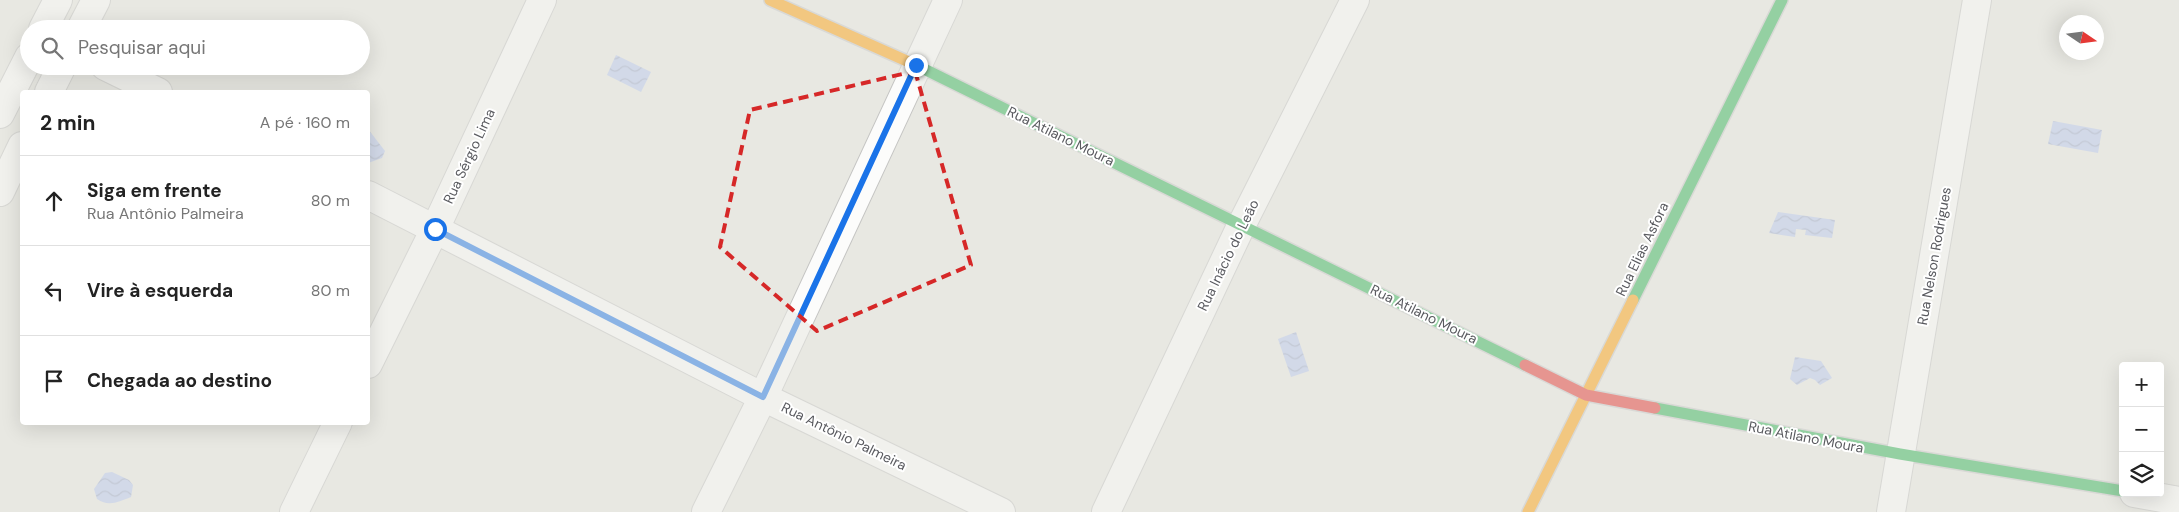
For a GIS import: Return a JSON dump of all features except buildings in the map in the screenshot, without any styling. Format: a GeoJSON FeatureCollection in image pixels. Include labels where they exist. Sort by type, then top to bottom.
{"type":"FeatureCollection","features":[{"type":"Feature","properties":{"kind":"street"},"geometry":{"type":"LineString","coordinates":[[48,20],[58,0]]}},
{"type":"Feature","properties":{"kind":"street"},"geometry":{"type":"LineString","coordinates":[[86,20],[96,0]]}},
{"type":"Feature","properties":{"kind":"street","name":"Rua Sérgio Lima"},"geometry":{"type":"LineString","coordinates":[[370,360],[435,229],[542,0]]}},
{"type":"Feature","properties":{"kind":"street","name":"Rua Atilano Moura"},"geometry":{"type":"LineString","coordinates":[[770,0],[916,65],[1586,395],[1900,454],[2119,491]]}},
{"type":"Feature","properties":{"kind":"street"},"geometry":{"type":"LineString","coordinates":[[706,512],[763,397],[916,65],[948,0]]}},
{"type":"Feature","properties":{"kind":"street","name":"Rua Inácio do Leão"},"geometry":{"type":"LineString","coordinates":[[1106,512],[1242,224],[1355,0]]}},
{"type":"Feature","properties":{"kind":"street","name":"Rua Elias Asfora"},"geometry":{"type":"LineString","coordinates":[[1528,512],[1782,0]]}},
{"type":"Feature","properties":{"kind":"street","name":"Rua Nelson Rodrigues"},"geometry":{"type":"LineString","coordinates":[[1890,512],[1976,0]]}},
{"type":"Feature","properties":{"kind":"street"},"geometry":{"type":"LineString","coordinates":[[0,114],[20,75]]}},
{"type":"Feature","properties":{"kind":"street"},"geometry":{"type":"LineString","coordinates":[[50,90],[58,75]]}},
{"type":"Feature","properties":{"kind":"street"},"geometry":{"type":"LineString","coordinates":[[123,75],[154,90]]}},
{"type":"Feature","properties":{"kind":"street"},"geometry":{"type":"LineString","coordinates":[[0,192],[20,150]]}},
{"type":"Feature","properties":{"kind":"street","name":"Rua Antônio Palmeira"},"geometry":{"type":"LineString","coordinates":[[370,196],[763,397],[1000,512]]}},
{"type":"Feature","properties":{"kind":"street"},"geometry":{"type":"LineString","coordinates":[[294,512],[337,425]]}},
{"type":"Feature","properties":{"kind":"street"},"geometry":{"type":"LineString","coordinates":[[2156,497],[2179,501]]}},
{"type":"Feature","properties":{"kind":"highlighted area"},"geometry":{"type":"Polygon","coordinates":[[[915,71],[971,265],[817,331],[720,247],[750,110],[915,71]]]}},
{"type":"Feature","properties":{"kind":"water"},"geometry":{"type":"Polygon","coordinates":[[[616,55],[651,72],[641,92],[607,75],[616,55]]]}},
{"type":"Feature","properties":{"kind":"water"},"geometry":{"type":"Polygon","coordinates":[[[2053,121],[2102,130],[2098,153],[2048,144],[2053,121]]]}},
{"type":"Feature","properties":{"kind":"water"},"geometry":{"type":"Polygon","coordinates":[[[370,132],[385,151],[382,158],[370,162],[370,132]]]}},
{"type":"Feature","properties":{"kind":"water"},"geometry":{"type":"Polygon","coordinates":[[[1778,212],[1835,220],[1832,238],[1805,235],[1806,230],[1796,229],[1795,237],[1769,233],[1778,212]]]}},
{"type":"Feature","properties":{"kind":"water"},"geometry":{"type":"Polygon","coordinates":[[[1296,332],[1309,371],[1291,377],[1278,339],[1296,332]]]}},
{"type":"Feature","properties":{"kind":"water"},"geometry":{"type":"Polygon","coordinates":[[[1795,357],[1821,361],[1832,378],[1820,385],[1810,378],[1797,385],[1790,379],[1795,357]]]}},
{"type":"Feature","properties":{"kind":"water"},"geometry":{"type":"Polygon","coordinates":[[[112,472],[129,480],[133,485],[131,497],[114,503],[106,503],[97,499],[94,489],[105,473],[112,472]]]}},
{"type":"Feature","properties":{"kind":"traffic: fast"},"geometry":{"type":"LineString","coordinates":[[1633,300],[1782,0]]}},
{"type":"Feature","properties":{"kind":"traffic: fast"},"geometry":{"type":"LineString","coordinates":[[918,66],[1525,365]]}},
{"type":"Feature","properties":{"kind":"traffic: fast"},"geometry":{"type":"LineString","coordinates":[[1655,408],[1900,454],[2119,490]]}},
{"type":"Feature","properties":{"kind":"traffic: slow"},"geometry":{"type":"LineString","coordinates":[[770,0],[918,66]]}},
{"type":"Feature","properties":{"kind":"traffic: slow"},"geometry":{"type":"LineString","coordinates":[[1528,512],[1633,300]]}},
{"type":"Feature","properties":{"kind":"traffic: jam"},"geometry":{"type":"LineString","coordinates":[[1525,365],[1586,395],[1655,408]]}},
{"type":"Feature","properties":{"kind":"route"},"geometry":{"type":"LineString","coordinates":[[435,229],[763,397],[916,65]]}}]}
